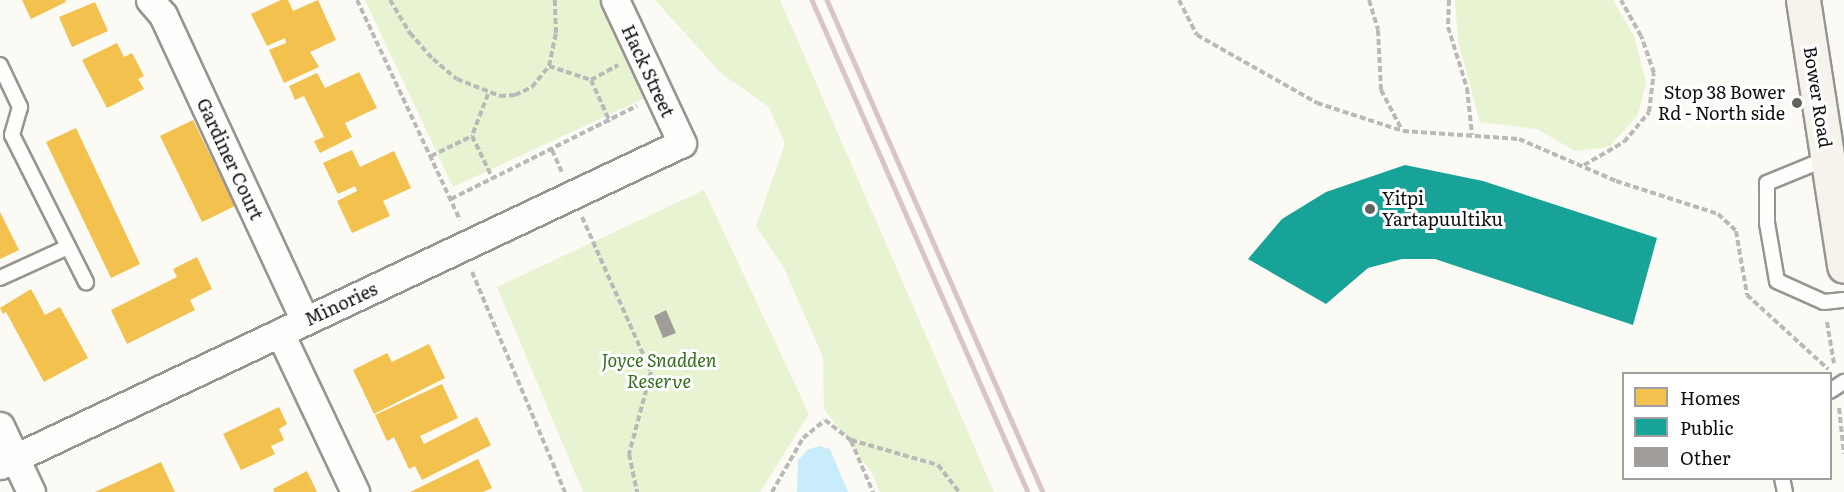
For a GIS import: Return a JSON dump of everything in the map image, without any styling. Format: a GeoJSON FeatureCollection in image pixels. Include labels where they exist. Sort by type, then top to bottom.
{"type":"FeatureCollection","features":[{"type":"Feature","properties":{"kind":"main road","name":"Bower Road"},"geometry":{"type":"LineString","coordinates":[[1803,0],[1844,266]]}},
{"type":"Feature","properties":{"kind":"street","name":"Gardiner Court"},"geometry":{"type":"LineString","coordinates":[[150,0],[163,15],[305,321]]}},
{"type":"Feature","properties":{"kind":"street","name":"Hack Street"},"geometry":{"type":"LineString","coordinates":[[615,0],[682,143]]}},
{"type":"Feature","properties":{"kind":"street","name":"Minories"},"geometry":{"type":"LineString","coordinates":[[8,461],[682,143]]}},
{"type":"Feature","properties":{"kind":"street"},"geometry":{"type":"LineString","coordinates":[[280,333],[356,492]]}},
{"type":"Feature","properties":{"kind":"street"},"geometry":{"type":"LineString","coordinates":[[0,426],[8,461],[31,492]]}},
{"type":"Feature","properties":{"kind":"lane"},"geometry":{"type":"LineString","coordinates":[[0,65],[20,106],[12,135],[86,282]]}},
{"type":"Feature","properties":{"kind":"lane"},"geometry":{"type":"LineString","coordinates":[[1828,158],[1767,183],[1767,223],[1777,281],[1824,302],[1844,300]]}},
{"type":"Feature","properties":{"kind":"lane"},"geometry":{"type":"LineString","coordinates":[[0,278],[68,247]]}},
{"type":"Feature","properties":{"kind":"path"},"geometry":{"type":"LineString","coordinates":[[357,0],[451,199],[466,244],[565,492]]}},
{"type":"Feature","properties":{"kind":"path"},"geometry":{"type":"LineString","coordinates":[[390,0],[410,33],[434,59],[457,78],[488,94],[515,95],[532,87],[549,66],[556,33],[555,0]]}},
{"type":"Feature","properties":{"kind":"path"},"geometry":{"type":"LineString","coordinates":[[1179,0],[1197,34],[1317,103],[1403,131],[1519,139],[1616,182],[1718,214],[1736,231],[1747,295],[1824,369],[1835,368]]}},
{"type":"Feature","properties":{"kind":"path"},"geometry":{"type":"LineString","coordinates":[[1369,0],[1378,30],[1382,90],[1403,131]]}},
{"type":"Feature","properties":{"kind":"path"},"geometry":{"type":"LineString","coordinates":[[1449,0],[1448,27],[1467,88],[1472,135]]}},
{"type":"Feature","properties":{"kind":"path"},"geometry":{"type":"LineString","coordinates":[[1583,166],[1624,142],[1649,112],[1654,73],[1641,36],[1622,0]]}},
{"type":"Feature","properties":{"kind":"path"},"geometry":{"type":"LineString","coordinates":[[549,66],[591,80],[610,122]]}},
{"type":"Feature","properties":{"kind":"path"},"geometry":{"type":"LineString","coordinates":[[451,199],[610,122],[658,93]]}},
{"type":"Feature","properties":{"kind":"path"},"geometry":{"type":"LineString","coordinates":[[430,156],[472,136],[488,94]]}},
{"type":"Feature","properties":{"kind":"path"},"geometry":{"type":"LineString","coordinates":[[472,136],[493,179]]}},
{"type":"Feature","properties":{"kind":"path"},"geometry":{"type":"LineString","coordinates":[[552,150],[651,372],[629,454],[637,492]]}},
{"type":"Feature","properties":{"kind":"path"},"geometry":{"type":"LineString","coordinates":[[772,492],[802,438],[825,420],[851,441],[938,465],[959,492]]}},
{"type":"Feature","properties":{"kind":"path"},"geometry":{"type":"LineString","coordinates":[[851,441],[873,492]]}},
{"type":"Feature","properties":{"kind":"green space"},"geometry":{"type":"Polygon","coordinates":[[[365,0],[601,0],[647,97],[453,187],[365,0]]]}},
{"type":"Feature","properties":{"kind":"green space"},"geometry":{"type":"Polygon","coordinates":[[[655,0],[780,0],[994,492],[880,492],[872,473],[824,409],[823,357],[783,266],[756,226],[785,144],[769,107],[721,73],[655,0]]]}},
{"type":"Feature","properties":{"kind":"green space"},"geometry":{"type":"Polygon","coordinates":[[[1455,0],[1613,0],[1634,36],[1646,82],[1638,115],[1609,147],[1575,151],[1537,129],[1480,122],[1458,41],[1455,0]]]}},
{"type":"Feature","properties":{"kind":"green space","name":"Joyce Snadden Reserve"},"geometry":{"type":"Polygon","coordinates":[[[704,190],[809,414],[760,492],[583,492],[497,287],[704,190]]]}},
{"type":"Feature","properties":{"kind":"water"},"geometry":{"type":"Polygon","coordinates":[[[820,446],[830,449],[848,492],[797,492],[798,460],[809,449],[820,446]]]}},
{"type":"Feature","properties":{"kind":"building: Homes"},"geometry":{"type":"Polygon","coordinates":[[[22,0],[65,0],[66,2],[31,19],[22,0]]]}},
{"type":"Feature","properties":{"kind":"building: Homes"},"geometry":{"type":"Polygon","coordinates":[[[281,0],[288,0],[293,11],[318,0],[336,40],[310,52],[319,67],[284,83],[269,50],[286,43],[285,38],[267,46],[251,14],[281,0]]]}},
{"type":"Feature","properties":{"kind":"building: Homes"},"geometry":{"type":"Polygon","coordinates":[[[95,2],[108,31],[72,47],[59,17],[95,2]]]}},
{"type":"Feature","properties":{"kind":"building: Homes"},"geometry":{"type":"Polygon","coordinates":[[[117,43],[124,57],[132,53],[144,76],[138,79],[144,89],[107,108],[82,60],[117,43]]]}},
{"type":"Feature","properties":{"kind":"building: Homes"},"geometry":{"type":"Polygon","coordinates":[[[359,72],[377,108],[345,123],[352,137],[320,153],[314,141],[324,137],[304,96],[295,100],[289,86],[317,73],[325,88],[359,72]]]}},
{"type":"Feature","properties":{"kind":"building: Homes"},"geometry":{"type":"Polygon","coordinates":[[[193,120],[235,206],[202,222],[160,136],[193,120]]]}},
{"type":"Feature","properties":{"kind":"building: Homes"},"geometry":{"type":"Polygon","coordinates":[[[76,128],[140,264],[111,278],[46,142],[76,128]]]}},
{"type":"Feature","properties":{"kind":"building: Homes"},"geometry":{"type":"Polygon","coordinates":[[[352,150],[360,167],[394,151],[411,188],[383,201],[390,216],[352,233],[337,201],[357,191],[355,186],[338,194],[323,163],[352,150]]]}},
{"type":"Feature","properties":{"kind":"building: Homes"},"geometry":{"type":"Polygon","coordinates":[[[0,212],[19,250],[0,259],[0,212]]]}},
{"type":"Feature","properties":{"kind":"building: Homes"},"geometry":{"type":"Polygon","coordinates":[[[197,257],[212,289],[190,300],[195,310],[127,344],[111,310],[177,277],[173,269],[197,257]]]}},
{"type":"Feature","properties":{"kind":"building: Homes"},"geometry":{"type":"Polygon","coordinates":[[[31,289],[45,315],[60,307],[88,358],[44,382],[6,312],[3,314],[0,308],[31,289]]]}},
{"type":"Feature","properties":{"kind":"building: Homes"},"geometry":{"type":"Polygon","coordinates":[[[429,344],[445,378],[374,414],[353,370],[387,353],[392,362],[429,344]]]}},
{"type":"Feature","properties":{"kind":"building: Homes"},"geometry":{"type":"Polygon","coordinates":[[[442,384],[458,418],[420,436],[424,444],[477,417],[491,445],[422,480],[415,466],[409,469],[394,437],[387,441],[375,415],[442,384]]]}},
{"type":"Feature","properties":{"kind":"building: Homes"},"geometry":{"type":"Polygon","coordinates":[[[279,407],[287,424],[279,429],[284,440],[271,446],[275,454],[241,470],[223,434],[279,407]]]}},
{"type":"Feature","properties":{"kind":"building: Homes"},"geometry":{"type":"Polygon","coordinates":[[[478,459],[492,488],[483,492],[410,492],[478,459]]]}},
{"type":"Feature","properties":{"kind":"building: Homes"},"geometry":{"type":"Polygon","coordinates":[[[161,462],[175,492],[95,492],[161,462]]]}},
{"type":"Feature","properties":{"kind":"building: Homes"},"geometry":{"type":"Polygon","coordinates":[[[307,471],[317,492],[274,492],[273,489],[307,471]]]}},
{"type":"Feature","properties":{"kind":"building: Public"},"geometry":{"type":"Polygon","coordinates":[[[1405,165],[1483,181],[1657,238],[1633,325],[1435,259],[1402,259],[1368,268],[1326,304],[1248,259],[1282,219],[1326,192],[1405,165]]]}},
{"type":"Feature","properties":{"kind":"building: Other"},"geometry":{"type":"Polygon","coordinates":[[[666,310],[676,333],[663,338],[654,316],[666,310]]]}},
{"type":"Feature","properties":{"kind":"railway"},"geometry":{"type":"LineString","coordinates":[[812,0],[1028,492]]}},
{"type":"Feature","properties":{"kind":"railway"},"geometry":{"type":"LineString","coordinates":[[827,0],[1043,492]]}},
{"type":"Feature","properties":{"kind":"place","name":"Stop 38 Bower Rd - North side"},"geometry":{"type":"Point","coordinates":[1797,103]}},
{"type":"Feature","properties":{"kind":"place","name":"Yitpi Yartapuultiku"},"geometry":{"type":"Point","coordinates":[1370,209]}}]}
